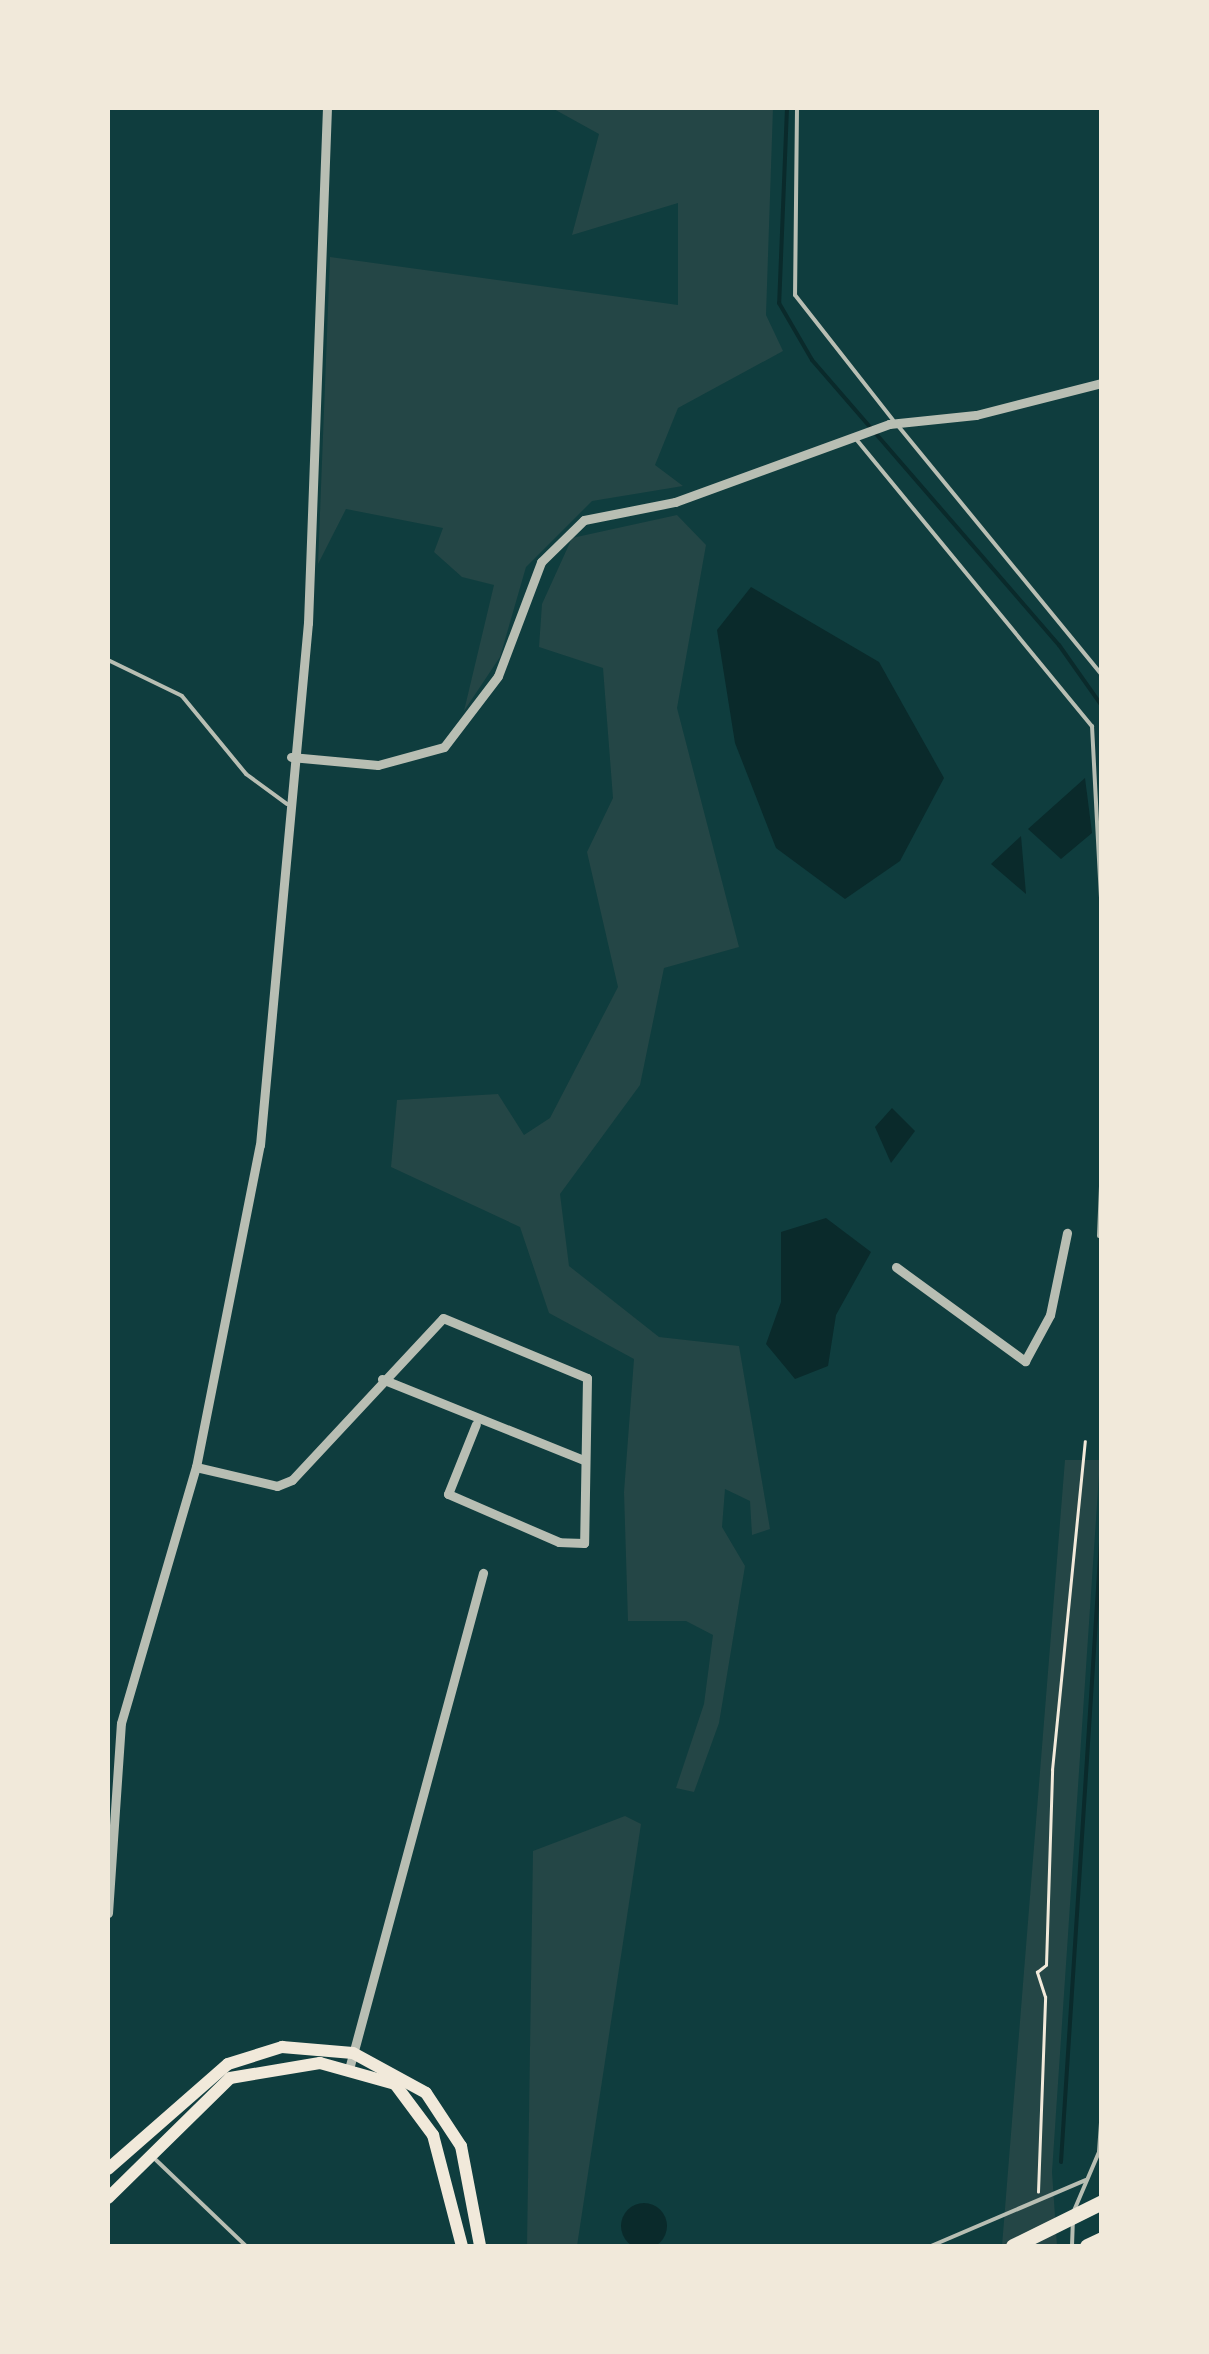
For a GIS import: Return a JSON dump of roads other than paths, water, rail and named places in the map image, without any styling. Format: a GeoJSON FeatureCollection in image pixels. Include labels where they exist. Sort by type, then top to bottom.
{"type":"FeatureCollection","features":[{"type":"Feature","properties":{"kind":"highway"},"geometry":{"type":"LineString","coordinates":[[1013,2246],[1080,2209],[1102,2202]]}},
{"type":"Feature","properties":{"kind":"highway"},"geometry":{"type":"LineString","coordinates":[[1086,2246],[1102,2239]]}},
{"type":"Feature","properties":{"kind":"main road"},"geometry":{"type":"LineString","coordinates":[[108,2169],[188,2090],[238,2059],[282,2048],[353,2052],[426,2093],[461,2146],[480,2246]]}},
{"type":"Feature","properties":{"kind":"main road"},"geometry":{"type":"LineString","coordinates":[[108,2198],[230,2078],[281,2064],[349,2068],[395,2084],[433,2134],[462,2246]]}},
{"type":"Feature","properties":{"kind":"street"},"geometry":{"type":"LineString","coordinates":[[108,1913],[121,1724],[196,1467],[260,1144],[320,413],[327,108]]}},
{"type":"Feature","properties":{"kind":"street"},"geometry":{"type":"LineString","coordinates":[[292,757],[378,764],[444,748],[498,676],[540,562],[566,531],[612,510],[699,494],[868,430],[1102,383]]}},
{"type":"Feature","properties":{"kind":"street"},"geometry":{"type":"LineString","coordinates":[[896,1267],[1025,1361],[1050,1315],[1068,1233]]}},
{"type":"Feature","properties":{"kind":"street"},"geometry":{"type":"LineString","coordinates":[[196,1467],[278,1486],[292,1480],[443,1318],[586,1378],[584,1543],[559,1542],[448,1494],[476,1424]]}},
{"type":"Feature","properties":{"kind":"street"},"geometry":{"type":"LineString","coordinates":[[382,1380],[476,1424],[583,1460]]}},
{"type":"Feature","properties":{"kind":"street"},"geometry":{"type":"LineString","coordinates":[[349,2068],[483,1573]]}},
{"type":"Feature","properties":{"kind":"lane"},"geometry":{"type":"LineString","coordinates":[[797,108],[796,295],[893,424],[1102,675]]}},
{"type":"Feature","properties":{"kind":"lane"},"geometry":{"type":"LineString","coordinates":[[853,435],[1092,726],[1102,920]]}},
{"type":"Feature","properties":{"kind":"lane"},"geometry":{"type":"LineString","coordinates":[[108,660],[182,696],[246,774],[286,804]]}},
{"type":"Feature","properties":{"kind":"lane"},"geometry":{"type":"LineString","coordinates":[[1099,1236],[1102,1160]]}},
{"type":"Feature","properties":{"kind":"lane"},"geometry":{"type":"LineString","coordinates":[[1072,2246],[1102,2108]]}},
{"type":"Feature","properties":{"kind":"lane"},"geometry":{"type":"LineString","coordinates":[[150,2154],[246,2246]]}},
{"type":"Feature","properties":{"kind":"lane"},"geometry":{"type":"LineString","coordinates":[[931,2246],[1086,2180]]}},
{"type":"Feature","properties":{"kind":"waterway"},"geometry":{"type":"LineString","coordinates":[[787,108],[779,303],[812,360],[1059,645],[1102,706]]}},
{"type":"Feature","properties":{"kind":"waterway"},"geometry":{"type":"LineString","coordinates":[[1061,2162],[1102,1526]]}}]}
